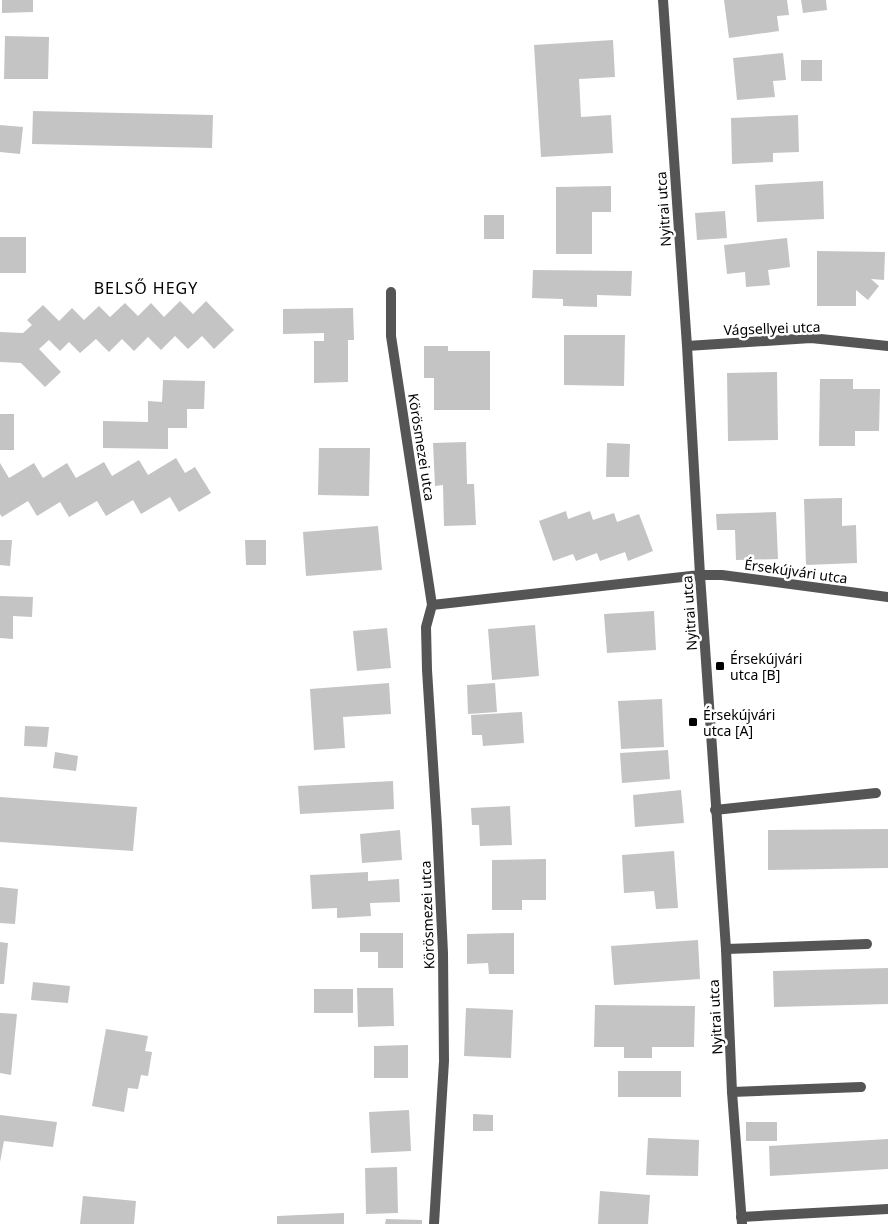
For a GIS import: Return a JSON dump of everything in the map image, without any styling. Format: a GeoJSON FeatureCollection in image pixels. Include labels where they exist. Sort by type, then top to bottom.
{"type":"FeatureCollection","features":[{"type":"Feature","properties":{"kind":"street","name":"Nyitrai utca"},"geometry":{"type":"LineString","coordinates":[[663,0],[687,346],[715,810],[726,950],[732,1092],[742,1221]]}},
{"type":"Feature","properties":{"kind":"street","name":"Körösmezei utca"},"geometry":{"type":"LineString","coordinates":[[391,292],[391,336],[432,605],[426,627],[427,670],[443,953],[444,1032],[444,1061],[434,1224]]}},
{"type":"Feature","properties":{"kind":"street","name":"Vágsellyei utca"},"geometry":{"type":"LineString","coordinates":[[687,346],[811,338],[888,346]]}},
{"type":"Feature","properties":{"kind":"street"},"geometry":{"type":"LineString","coordinates":[[432,605],[700,575]]}},
{"type":"Feature","properties":{"kind":"street","name":"Érsekújvári utca"},"geometry":{"type":"LineString","coordinates":[[700,575],[722,575],[888,597]]}},
{"type":"Feature","properties":{"kind":"street"},"geometry":{"type":"LineString","coordinates":[[715,810],[876,793]]}},
{"type":"Feature","properties":{"kind":"street"},"geometry":{"type":"LineString","coordinates":[[726,950],[867,944]]}},
{"type":"Feature","properties":{"kind":"street"},"geometry":{"type":"LineString","coordinates":[[732,1092],[860,1087]]}},
{"type":"Feature","properties":{"kind":"street"},"geometry":{"type":"LineString","coordinates":[[742,1221],[888,1210]]}},
{"type":"Feature","properties":{"kind":"building"},"geometry":{"type":"Polygon","coordinates":[[[2,0],[33,0],[33,12],[2,13],[2,0]]]}},
{"type":"Feature","properties":{"kind":"building"},"geometry":{"type":"Polygon","coordinates":[[[724,0],[787,0],[789,15],[777,16],[779,31],[729,38],[724,0]]]}},
{"type":"Feature","properties":{"kind":"building"},"geometry":{"type":"Polygon","coordinates":[[[801,0],[826,0],[827,10],[803,13],[801,0]]]}},
{"type":"Feature","properties":{"kind":"building"},"geometry":{"type":"Polygon","coordinates":[[[5,36],[49,37],[48,79],[4,79],[5,36]]]}},
{"type":"Feature","properties":{"kind":"building"},"geometry":{"type":"Polygon","coordinates":[[[613,40],[615,77],[579,79],[581,117],[611,115],[613,153],[541,157],[534,45],[613,40]]]}},
{"type":"Feature","properties":{"kind":"building"},"geometry":{"type":"Polygon","coordinates":[[[783,53],[786,80],[773,81],[775,97],[737,100],[733,58],[783,53]]]}},
{"type":"Feature","properties":{"kind":"building"},"geometry":{"type":"Polygon","coordinates":[[[801,60],[822,60],[822,81],[801,81],[801,60]]]}},
{"type":"Feature","properties":{"kind":"building"},"geometry":{"type":"Polygon","coordinates":[[[33,111],[213,115],[212,148],[32,144],[33,111]]]}},
{"type":"Feature","properties":{"kind":"building"},"geometry":{"type":"Polygon","coordinates":[[[798,115],[799,152],[773,153],[773,162],[732,164],[731,118],[798,115]]]}},
{"type":"Feature","properties":{"kind":"building"},"geometry":{"type":"Polygon","coordinates":[[[0,125],[23,127],[20,154],[0,152],[0,125]]]}},
{"type":"Feature","properties":{"kind":"building"},"geometry":{"type":"Polygon","coordinates":[[[823,181],[824,219],[757,222],[755,185],[823,181]]]}},
{"type":"Feature","properties":{"kind":"building"},"geometry":{"type":"Polygon","coordinates":[[[611,186],[611,212],[592,212],[592,254],[556,254],[556,187],[611,186]]]}},
{"type":"Feature","properties":{"kind":"building"},"geometry":{"type":"Polygon","coordinates":[[[725,211],[727,238],[697,240],[695,213],[725,211]]]}},
{"type":"Feature","properties":{"kind":"building"},"geometry":{"type":"Polygon","coordinates":[[[484,215],[504,215],[504,239],[484,239],[484,215]]]}},
{"type":"Feature","properties":{"kind":"building"},"geometry":{"type":"Polygon","coordinates":[[[0,237],[26,237],[26,273],[0,273],[0,237]]]}},
{"type":"Feature","properties":{"kind":"building"},"geometry":{"type":"Polygon","coordinates":[[[787,238],[790,267],[768,270],[770,285],[746,287],[745,272],[727,274],[724,245],[787,238]]]}},
{"type":"Feature","properties":{"kind":"building"},"geometry":{"type":"Polygon","coordinates":[[[817,251],[885,252],[884,280],[871,279],[879,286],[868,300],[856,290],[856,306],[817,306],[817,251]]]}},
{"type":"Feature","properties":{"kind":"building"},"geometry":{"type":"Polygon","coordinates":[[[533,270],[632,271],[631,296],[597,295],[597,307],[563,306],[563,299],[532,298],[533,270]]]}},
{"type":"Feature","properties":{"kind":"building"},"geometry":{"type":"Polygon","coordinates":[[[180,301],[193,314],[206,301],[234,330],[214,349],[202,336],[188,349],[175,336],[161,350],[148,337],[134,351],[122,339],[109,352],[96,339],[80,353],[69,342],[60,351],[49,340],[39,349],[61,372],[45,387],[21,363],[0,362],[0,332],[23,333],[32,325],[27,320],[43,305],[59,321],[72,308],[84,320],[99,306],[110,317],[125,303],[138,316],[151,303],[164,317],[180,301]]]}},
{"type":"Feature","properties":{"kind":"building"},"geometry":{"type":"Polygon","coordinates":[[[353,308],[354,340],[348,340],[348,382],[314,383],[314,341],[324,341],[324,333],[283,334],[283,309],[353,308]]]}},
{"type":"Feature","properties":{"kind":"building"},"geometry":{"type":"Polygon","coordinates":[[[564,335],[625,335],[624,386],[564,385],[564,335]]]}},
{"type":"Feature","properties":{"kind":"building"},"geometry":{"type":"Polygon","coordinates":[[[424,346],[448,346],[448,351],[490,351],[490,410],[434,410],[434,378],[424,378],[424,346]]]}},
{"type":"Feature","properties":{"kind":"building"},"geometry":{"type":"Polygon","coordinates":[[[777,372],[778,440],[728,441],[727,373],[777,372]]]}},
{"type":"Feature","properties":{"kind":"building"},"geometry":{"type":"Polygon","coordinates":[[[820,379],[853,379],[853,389],[880,389],[879,431],[855,431],[855,446],[819,446],[820,379]]]}},
{"type":"Feature","properties":{"kind":"building"},"geometry":{"type":"Polygon","coordinates":[[[163,380],[205,381],[204,409],[187,409],[187,428],[168,428],[168,449],[103,448],[103,421],[148,422],[148,401],[162,402],[163,380]]]}},
{"type":"Feature","properties":{"kind":"building"},"geometry":{"type":"Polygon","coordinates":[[[0,414],[14,414],[14,450],[0,450],[0,414]]]}},
{"type":"Feature","properties":{"kind":"building"},"geometry":{"type":"Polygon","coordinates":[[[466,442],[467,484],[474,484],[476,525],[444,526],[443,485],[435,486],[433,443],[466,442]]]}},
{"type":"Feature","properties":{"kind":"building"},"geometry":{"type":"Polygon","coordinates":[[[607,443],[630,444],[629,477],[606,477],[607,443]]]}},
{"type":"Feature","properties":{"kind":"building"},"geometry":{"type":"Polygon","coordinates":[[[319,448],[370,448],[369,496],[318,495],[319,448]]]}},
{"type":"Feature","properties":{"kind":"building"},"geometry":{"type":"Polygon","coordinates":[[[176,458],[185,473],[195,467],[211,493],[179,512],[170,497],[141,514],[133,500],[106,516],[97,501],[69,517],[60,502],[37,516],[28,501],[2,517],[0,514],[0,463],[9,478],[34,463],[43,478],[67,463],[76,478],[104,462],[112,476],[139,460],[148,475],[176,458]]]}},
{"type":"Feature","properties":{"kind":"building"},"geometry":{"type":"Polygon","coordinates":[[[842,498],[842,526],[856,525],[857,563],[806,565],[804,499],[842,498]]]}},
{"type":"Feature","properties":{"kind":"building"},"geometry":{"type":"Polygon","coordinates":[[[566,511],[568,519],[590,511],[593,520],[614,513],[617,522],[639,514],[653,551],[628,561],[625,552],[600,561],[597,553],[576,561],[573,554],[553,561],[539,521],[566,511]]]}},
{"type":"Feature","properties":{"kind":"building"},"geometry":{"type":"Polygon","coordinates":[[[776,512],[778,559],[736,560],[735,530],[717,530],[716,514],[776,512]]]}},
{"type":"Feature","properties":{"kind":"building"},"geometry":{"type":"Polygon","coordinates":[[[378,526],[382,570],[306,576],[303,532],[378,526]]]}},
{"type":"Feature","properties":{"kind":"building"},"geometry":{"type":"Polygon","coordinates":[[[0,540],[12,540],[10,566],[0,565],[0,540]]]}},
{"type":"Feature","properties":{"kind":"building"},"geometry":{"type":"Polygon","coordinates":[[[245,540],[266,540],[266,565],[246,565],[245,540]]]}},
{"type":"Feature","properties":{"kind":"building"},"geometry":{"type":"Polygon","coordinates":[[[0,596],[33,597],[32,617],[13,616],[13,639],[0,638],[0,596]]]}},
{"type":"Feature","properties":{"kind":"building"},"geometry":{"type":"Polygon","coordinates":[[[654,611],[656,650],[607,653],[604,614],[654,611]]]}},
{"type":"Feature","properties":{"kind":"building"},"geometry":{"type":"Polygon","coordinates":[[[535,625],[539,676],[492,680],[488,629],[535,625]]]}},
{"type":"Feature","properties":{"kind":"building"},"geometry":{"type":"Polygon","coordinates":[[[387,628],[391,668],[357,671],[353,631],[387,628]]]}},
{"type":"Feature","properties":{"kind":"building"},"geometry":{"type":"Polygon","coordinates":[[[389,683],[391,714],[343,717],[345,748],[314,750],[310,689],[389,683]]]}},
{"type":"Feature","properties":{"kind":"building"},"geometry":{"type":"Polygon","coordinates":[[[495,683],[497,712],[468,714],[467,685],[495,683]]]}},
{"type":"Feature","properties":{"kind":"building"},"geometry":{"type":"Polygon","coordinates":[[[662,699],[664,747],[621,749],[618,701],[662,699]]]}},
{"type":"Feature","properties":{"kind":"building"},"geometry":{"type":"Polygon","coordinates":[[[522,712],[524,743],[483,746],[482,735],[472,735],[471,715],[522,712]]]}},
{"type":"Feature","properties":{"kind":"building"},"geometry":{"type":"Polygon","coordinates":[[[25,726],[49,727],[47,747],[24,746],[25,726]]]}},
{"type":"Feature","properties":{"kind":"building"},"geometry":{"type":"Polygon","coordinates":[[[668,750],[670,779],[622,783],[620,753],[668,750]]]}},
{"type":"Feature","properties":{"kind":"building"},"geometry":{"type":"Polygon","coordinates":[[[55,752],[78,756],[76,771],[53,768],[55,752]]]}},
{"type":"Feature","properties":{"kind":"building"},"geometry":{"type":"Polygon","coordinates":[[[393,781],[394,809],[300,814],[298,786],[393,781]]]}},
{"type":"Feature","properties":{"kind":"building"},"geometry":{"type":"Polygon","coordinates":[[[681,790],[684,823],[635,827],[633,795],[681,790]]]}},
{"type":"Feature","properties":{"kind":"building"},"geometry":{"type":"Polygon","coordinates":[[[0,797],[137,807],[133,851],[0,842],[0,797]]]}},
{"type":"Feature","properties":{"kind":"building"},"geometry":{"type":"Polygon","coordinates":[[[510,806],[512,845],[480,846],[479,825],[472,825],[471,808],[510,806]]]}},
{"type":"Feature","properties":{"kind":"building"},"geometry":{"type":"Polygon","coordinates":[[[888,829],[888,868],[768,870],[768,830],[888,829]]]}},
{"type":"Feature","properties":{"kind":"building"},"geometry":{"type":"Polygon","coordinates":[[[400,830],[402,860],[362,863],[360,834],[400,830]]]}},
{"type":"Feature","properties":{"kind":"building"},"geometry":{"type":"Polygon","coordinates":[[[674,851],[678,908],[656,909],[654,891],[624,893],[622,855],[674,851]]]}},
{"type":"Feature","properties":{"kind":"building"},"geometry":{"type":"Polygon","coordinates":[[[546,859],[546,900],[522,900],[522,910],[492,910],[492,860],[546,859]]]}},
{"type":"Feature","properties":{"kind":"building"},"geometry":{"type":"Polygon","coordinates":[[[368,872],[368,881],[399,879],[400,902],[370,903],[371,916],[337,918],[337,908],[312,909],[310,875],[368,872]]]}},
{"type":"Feature","properties":{"kind":"building"},"geometry":{"type":"Polygon","coordinates":[[[0,887],[18,889],[15,924],[0,923],[0,887]]]}},
{"type":"Feature","properties":{"kind":"building"},"geometry":{"type":"Polygon","coordinates":[[[360,933],[403,933],[403,968],[378,968],[378,952],[360,952],[360,933]]]}},
{"type":"Feature","properties":{"kind":"building"},"geometry":{"type":"Polygon","coordinates":[[[514,933],[514,974],[489,974],[488,963],[467,964],[467,934],[514,933]]]}},
{"type":"Feature","properties":{"kind":"building"},"geometry":{"type":"Polygon","coordinates":[[[698,940],[700,979],[614,985],[611,946],[698,940]]]}},
{"type":"Feature","properties":{"kind":"building"},"geometry":{"type":"Polygon","coordinates":[[[0,942],[8,943],[4,984],[0,984],[0,942]]]}},
{"type":"Feature","properties":{"kind":"building"},"geometry":{"type":"Polygon","coordinates":[[[888,968],[888,1004],[774,1007],[773,971],[888,968]]]}},
{"type":"Feature","properties":{"kind":"building"},"geometry":{"type":"Polygon","coordinates":[[[33,982],[70,986],[68,1003],[31,1000],[33,982]]]}},
{"type":"Feature","properties":{"kind":"building"},"geometry":{"type":"Polygon","coordinates":[[[357,988],[393,988],[394,1026],[358,1027],[357,988]]]}},
{"type":"Feature","properties":{"kind":"building"},"geometry":{"type":"Polygon","coordinates":[[[314,989],[353,989],[353,1013],[314,1013],[314,989]]]}},
{"type":"Feature","properties":{"kind":"building"},"geometry":{"type":"Polygon","coordinates":[[[595,1005],[695,1006],[694,1047],[652,1047],[652,1058],[624,1058],[624,1047],[594,1047],[595,1005]]]}},
{"type":"Feature","properties":{"kind":"building"},"geometry":{"type":"Polygon","coordinates":[[[466,1008],[513,1010],[511,1058],[464,1056],[466,1008]]]}},
{"type":"Feature","properties":{"kind":"building"},"geometry":{"type":"Polygon","coordinates":[[[0,1013],[17,1014],[11,1075],[0,1073],[0,1013]]]}},
{"type":"Feature","properties":{"kind":"building"},"geometry":{"type":"Polygon","coordinates":[[[106,1029],[148,1036],[145,1051],[152,1052],[148,1076],[141,1075],[138,1089],[128,1088],[124,1112],[92,1106],[106,1029]]]}},
{"type":"Feature","properties":{"kind":"building"},"geometry":{"type":"Polygon","coordinates":[[[408,1045],[408,1078],[374,1078],[374,1046],[408,1045]]]}},
{"type":"Feature","properties":{"kind":"building"},"geometry":{"type":"Polygon","coordinates":[[[618,1071],[681,1071],[681,1097],[618,1097],[618,1071]]]}},
{"type":"Feature","properties":{"kind":"building"},"geometry":{"type":"Polygon","coordinates":[[[409,1110],[411,1151],[371,1153],[369,1112],[409,1110]]]}},
{"type":"Feature","properties":{"kind":"building"},"geometry":{"type":"Polygon","coordinates":[[[473,1114],[493,1115],[493,1131],[473,1131],[473,1114]]]}},
{"type":"Feature","properties":{"kind":"building"},"geometry":{"type":"Polygon","coordinates":[[[0,1115],[57,1122],[53,1147],[4,1141],[0,1162],[0,1115]]]}},
{"type":"Feature","properties":{"kind":"building"},"geometry":{"type":"Polygon","coordinates":[[[746,1122],[777,1122],[777,1141],[746,1141],[746,1122]]]}},
{"type":"Feature","properties":{"kind":"building"},"geometry":{"type":"Polygon","coordinates":[[[648,1138],[699,1140],[698,1176],[646,1175],[648,1138]]]}},
{"type":"Feature","properties":{"kind":"building"},"geometry":{"type":"Polygon","coordinates":[[[888,1139],[888,1169],[770,1176],[769,1146],[888,1139]]]}},
{"type":"Feature","properties":{"kind":"building"},"geometry":{"type":"Polygon","coordinates":[[[397,1167],[398,1213],[366,1214],[365,1168],[397,1167]]]}},
{"type":"Feature","properties":{"kind":"building"},"geometry":{"type":"Polygon","coordinates":[[[600,1191],[650,1195],[648,1224],[598,1224],[600,1191]]]}},
{"type":"Feature","properties":{"kind":"building"},"geometry":{"type":"Polygon","coordinates":[[[83,1196],[136,1201],[134,1224],[80,1224],[83,1196]]]}},
{"type":"Feature","properties":{"kind":"building"},"geometry":{"type":"Polygon","coordinates":[[[344,1213],[344,1224],[277,1224],[277,1216],[344,1213]]]}},
{"type":"Feature","properties":{"kind":"building"},"geometry":{"type":"Polygon","coordinates":[[[386,1219],[422,1220],[422,1224],[385,1224],[386,1219]]]}},
{"type":"Feature","properties":{"kind":"place","name":"Érsekújvári utca [B]"},"geometry":{"type":"Point","coordinates":[720,666]}},
{"type":"Feature","properties":{"kind":"place","name":"Érsekújvári utca [A]"},"geometry":{"type":"Point","coordinates":[693,722]}},
{"type":"Feature","properties":{"kind":"district","name":"BELSŐ HEGY"},"geometry":{"type":"Point","coordinates":[146,288]}}]}
